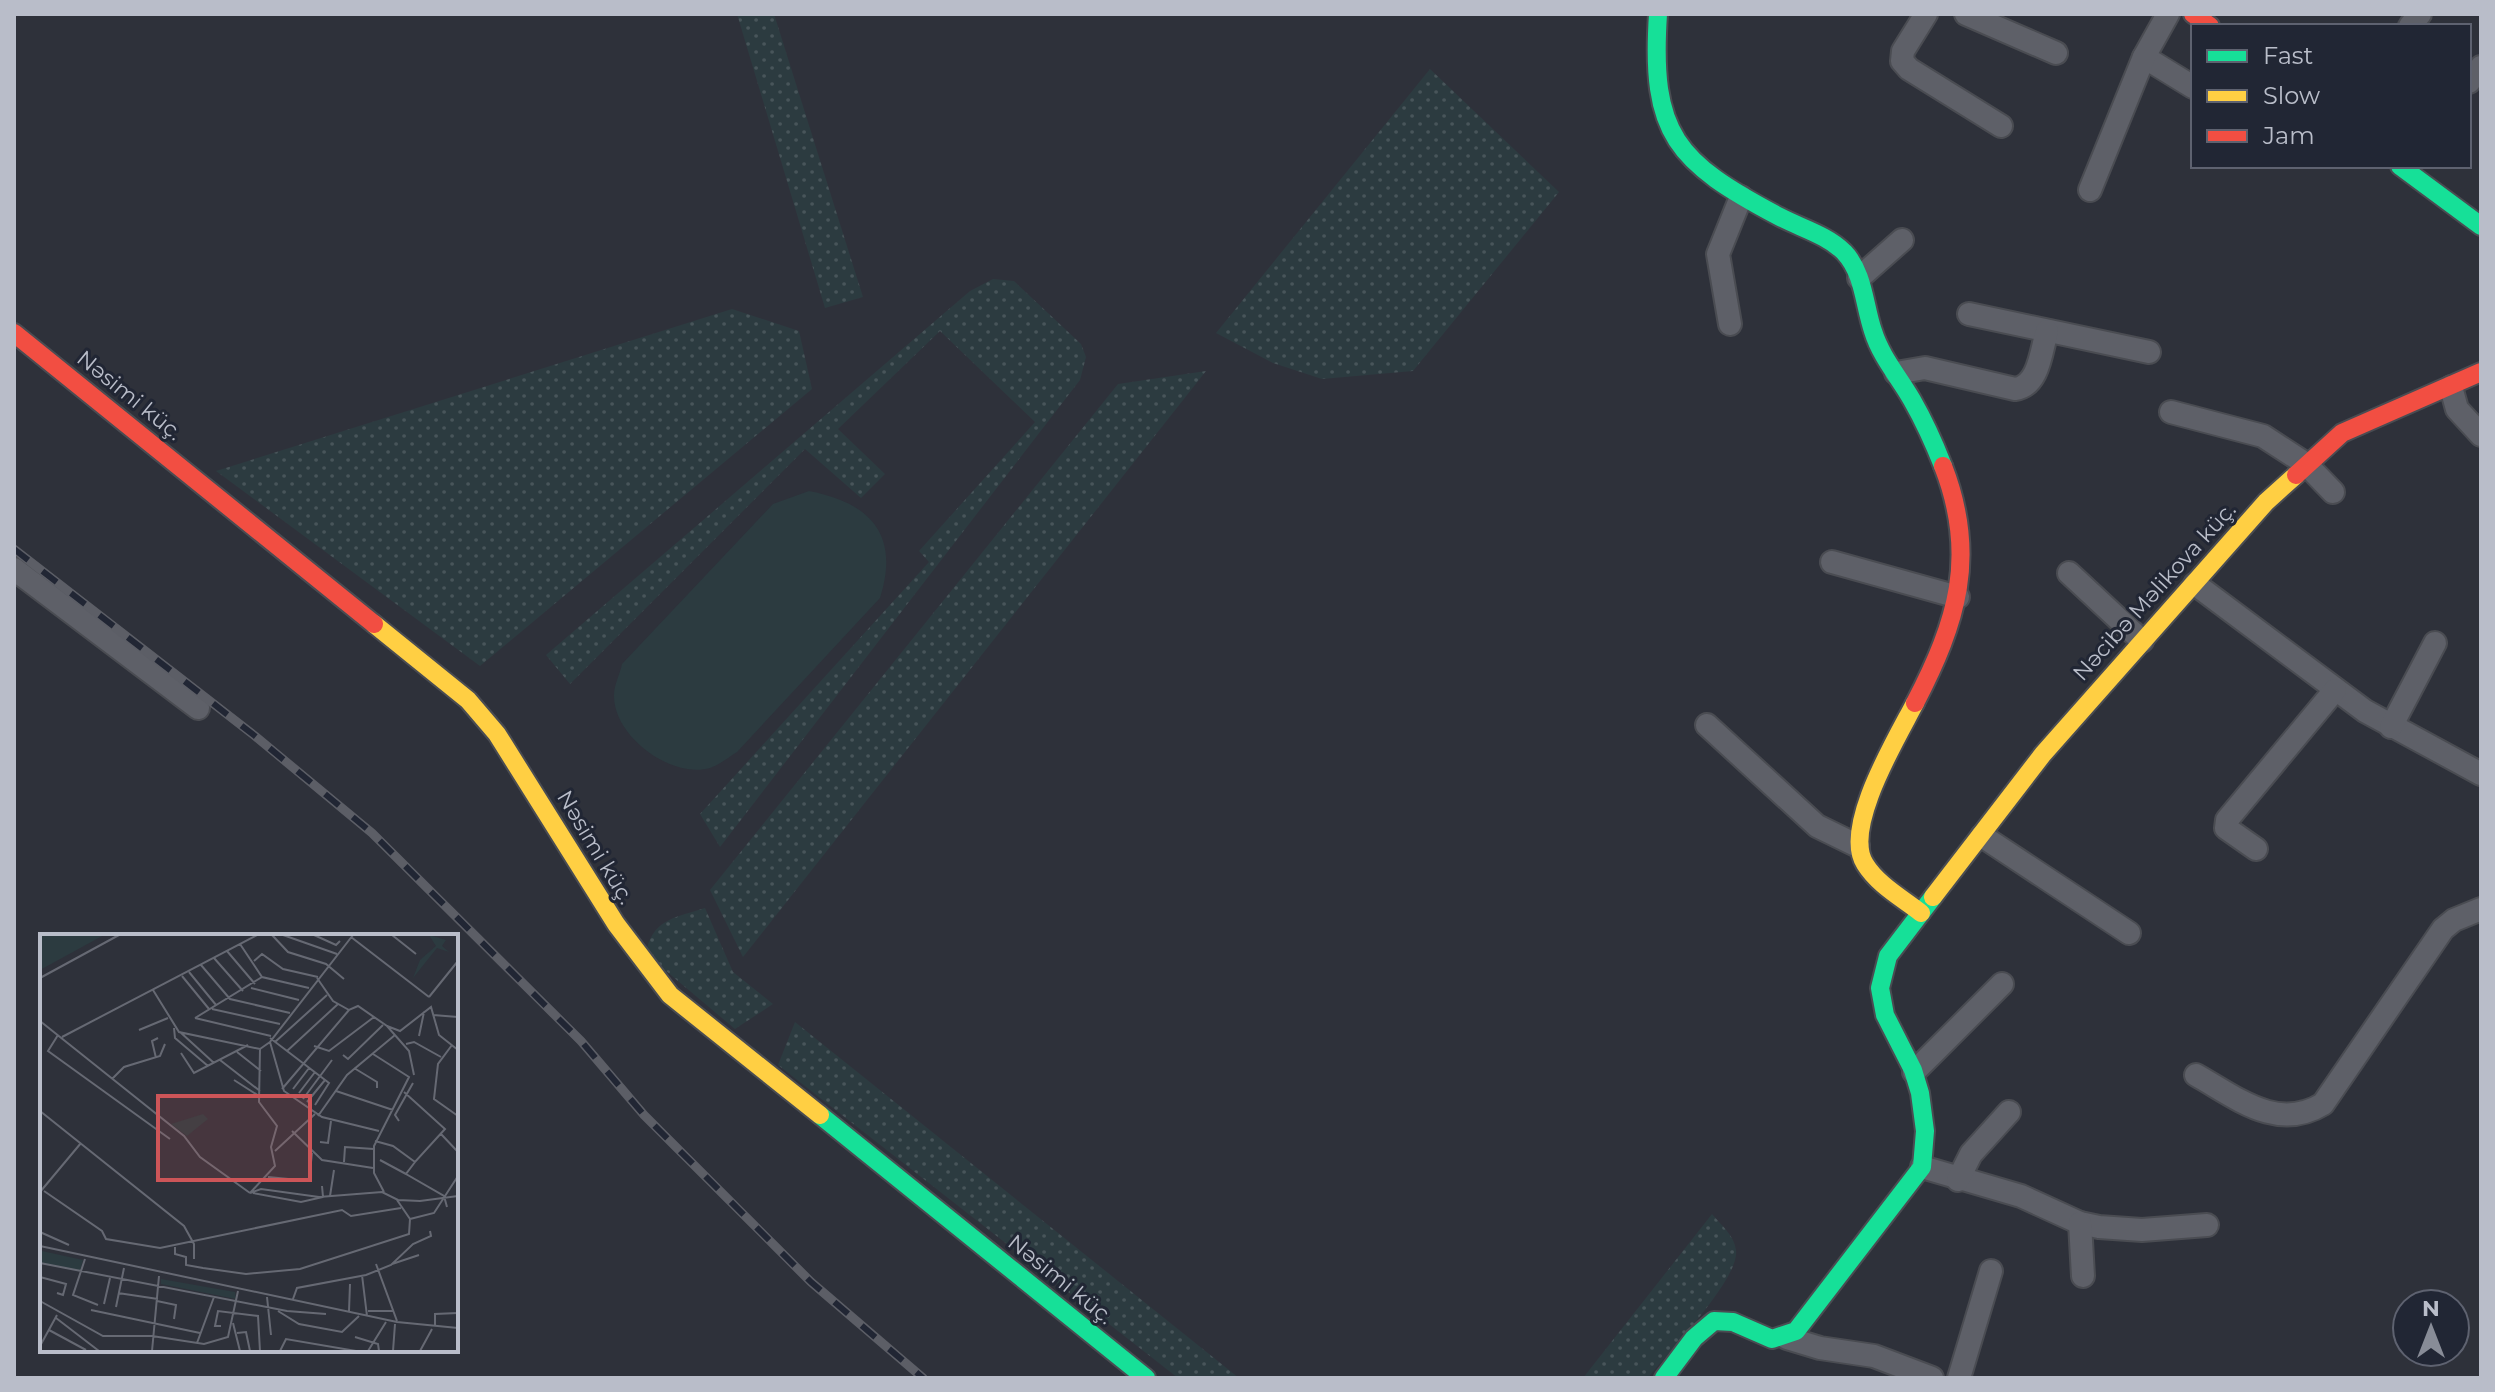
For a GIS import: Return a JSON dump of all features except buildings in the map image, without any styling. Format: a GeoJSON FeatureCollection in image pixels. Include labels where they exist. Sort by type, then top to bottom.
{"type":"FeatureCollection","features":[{"type":"Feature","properties":{"kind":"street"},"geometry":{"type":"LineString","coordinates":[[1658,14],[1653,61],[1656,102],[1663,125],[1675,146],[1741,197],[1837,245],[1849,259],[1859,278],[1869,322],[1915,404],[1952,491],[1959,522],[1962,565],[1950,629],[1872,793],[1858,846]]}},
{"type":"Feature","properties":{"kind":"street"},"geometry":{"type":"LineString","coordinates":[[1926,14],[1903,51],[1902,61],[1971,111],[2001,126]]}},
{"type":"Feature","properties":{"kind":"street"},"geometry":{"type":"LineString","coordinates":[[1966,14],[2056,53]]}},
{"type":"Feature","properties":{"kind":"street"},"geometry":{"type":"LineString","coordinates":[[2090,190],[2144,57],[2168,14]]}},
{"type":"Feature","properties":{"kind":"street"},"geometry":{"type":"LineString","coordinates":[[2144,57],[2191,86]]}},
{"type":"Feature","properties":{"kind":"street"},"geometry":{"type":"LineString","coordinates":[[2403,168],[2481,226]]}},
{"type":"Feature","properties":{"kind":"street"},"geometry":{"type":"LineString","coordinates":[[1730,324],[1718,254],[1741,197]]}},
{"type":"Feature","properties":{"kind":"street"},"geometry":{"type":"LineString","coordinates":[[1859,278],[1902,240]]}},
{"type":"Feature","properties":{"kind":"street"},"geometry":{"type":"LineString","coordinates":[[1969,314],[2149,352]]}},
{"type":"Feature","properties":{"kind":"street"},"geometry":{"type":"LineString","coordinates":[[1896,373],[1925,368],[2015,389],[2025,388],[2033,379],[2047,331]]}},
{"type":"Feature","properties":{"kind":"street","name":"Nəsimi küç."},"geometry":{"type":"LineString","coordinates":[[14,333],[468,700],[515,759],[639,960],[678,1003],[1146,1378]]}},
{"type":"Feature","properties":{"kind":"street","name":"Nəcibə Məlikova küç."},"geometry":{"type":"LineString","coordinates":[[1922,1167],[1925,1136],[1914,1072],[1879,1004],[1878,983],[1888,956],[2043,754],[2266,502],[2342,433],[2481,372]]}},
{"type":"Feature","properties":{"kind":"street"},"geometry":{"type":"LineString","coordinates":[[2451,387],[2457,409],[2481,435]]}},
{"type":"Feature","properties":{"kind":"street"},"geometry":{"type":"LineString","coordinates":[[2171,412],[2263,436],[2306,464],[2333,492]]}},
{"type":"Feature","properties":{"kind":"street"},"geometry":{"type":"LineString","coordinates":[[1832,562],[1958,597]]}},
{"type":"Feature","properties":{"kind":"street"},"geometry":{"type":"LineString","coordinates":[[14,569],[198,708]]}},
{"type":"Feature","properties":{"kind":"street"},"geometry":{"type":"LineString","coordinates":[[2069,573],[2142,641]]}},
{"type":"Feature","properties":{"kind":"street"},"geometry":{"type":"LineString","coordinates":[[2195,584],[2335,690],[2391,727],[2481,774]]}},
{"type":"Feature","properties":{"kind":"street"},"geometry":{"type":"LineString","coordinates":[[2391,727],[2435,643]]}},
{"type":"Feature","properties":{"kind":"street"},"geometry":{"type":"LineString","coordinates":[[2256,849],[2226,828],[2227,820],[2335,690]]}},
{"type":"Feature","properties":{"kind":"street"},"geometry":{"type":"LineString","coordinates":[[1707,725],[1817,826],[1858,846],[1869,870],[1921,913]]}},
{"type":"Feature","properties":{"kind":"street"},"geometry":{"type":"LineString","coordinates":[[1982,836],[2129,933]]}},
{"type":"Feature","properties":{"kind":"street"},"geometry":{"type":"LineString","coordinates":[[2196,1075],[2267,1114],[2306,1115],[2323,1104],[2443,929],[2454,920],[2481,909]]}},
{"type":"Feature","properties":{"kind":"street"},"geometry":{"type":"LineString","coordinates":[[1914,1072],[2002,984]]}},
{"type":"Feature","properties":{"kind":"street"},"geometry":{"type":"LineString","coordinates":[[1958,1180],[1971,1154],[2009,1112]]}},
{"type":"Feature","properties":{"kind":"street"},"geometry":{"type":"LineString","coordinates":[[1787,1338],[1804,1321],[1922,1167],[2021,1196],[2080,1223],[2142,1230],[2207,1225]]}},
{"type":"Feature","properties":{"kind":"street"},"geometry":{"type":"LineString","coordinates":[[2080,1223],[2083,1276]]}},
{"type":"Feature","properties":{"kind":"street"},"geometry":{"type":"LineString","coordinates":[[1959,1378],[1991,1271]]}},
{"type":"Feature","properties":{"kind":"street"},"geometry":{"type":"LineString","coordinates":[[1664,1378],[1705,1327],[1714,1321],[1726,1320],[1759,1337],[1787,1338],[1820,1348],[1866,1354],[1932,1378]]}},
{"type":"Feature","properties":{"kind":"shaded area"},"geometry":{"type":"Polygon","coordinates":[[[737,14],[774,14],[863,297],[825,308],[737,14]]]}},
{"type":"Feature","properties":{"kind":"shaded area"},"geometry":{"type":"Polygon","coordinates":[[[1430,69],[1559,192],[1413,371],[1322,379],[1273,363],[1216,333],[1430,69]]]}},
{"type":"Feature","properties":{"kind":"shaded area"},"geometry":{"type":"Polygon","coordinates":[[[993,279],[1014,281],[1081,344],[1086,357],[1080,380],[720,847],[700,814],[929,562],[919,551],[1035,422],[940,331],[838,429],[885,474],[861,498],[805,449],[570,684],[546,655],[970,291],[993,279]]]}},
{"type":"Feature","properties":{"kind":"shaded area"},"geometry":{"type":"Polygon","coordinates":[[[732,309],[799,331],[812,389],[480,666],[216,471],[732,309]]]}},
{"type":"Feature","properties":{"kind":"shaded area"},"geometry":{"type":"Polygon","coordinates":[[[1206,371],[743,957],[710,890],[1118,384],[1206,371]]]}},
{"type":"Feature","properties":{"kind":"shaded area"},"geometry":{"type":"Polygon","coordinates":[[[809,491],[849,504],[875,525],[883,540],[886,556],[880,598],[737,752],[710,768],[695,770],[662,761],[634,739],[616,710],[614,691],[622,664],[773,504],[809,491]]]}},
{"type":"Feature","properties":{"kind":"shaded area"},"geometry":{"type":"Polygon","coordinates":[[[705,908],[733,972],[773,1004],[735,1029],[653,960],[647,948],[656,930],[669,920],[705,908]]]}},
{"type":"Feature","properties":{"kind":"shaded area"},"geometry":{"type":"Polygon","coordinates":[[[795,1022],[1239,1378],[1178,1378],[778,1065],[795,1022]]]}},
{"type":"Feature","properties":{"kind":"shaded area"},"geometry":{"type":"Polygon","coordinates":[[[1712,1214],[1730,1235],[1736,1250],[1727,1279],[1701,1316],[1648,1378],[1583,1378],[1712,1214]]]}},
{"type":"Feature","properties":{"kind":"railway"},"geometry":{"type":"LineString","coordinates":[[14,549],[255,736],[372,833],[581,1041],[644,1115],[811,1282],[923,1378]]}},
{"type":"Feature","properties":{"kind":"traffic: fast"},"geometry":{"type":"LineString","coordinates":[[1658,14],[1659,89],[1666,117],[1677,140],[1694,161],[1716,179],[1780,217],[1822,236],[1851,260],[1860,279],[1876,340],[1929,432],[1943,466]]}},
{"type":"Feature","properties":{"kind":"traffic: fast"},"geometry":{"type":"LineString","coordinates":[[2403,168],[2481,226]]}},
{"type":"Feature","properties":{"kind":"traffic: fast"},"geometry":{"type":"LineString","coordinates":[[1664,1378],[1694,1338],[1714,1321],[1733,1322],[1772,1339],[1796,1331],[1922,1167],[1925,1131],[1920,1093],[1913,1070],[1885,1015],[1880,988],[1888,956],[1933,897]]}},
{"type":"Feature","properties":{"kind":"traffic: fast"},"geometry":{"type":"LineString","coordinates":[[820,1115],[1146,1378]]}},
{"type":"Feature","properties":{"kind":"traffic: slow"},"geometry":{"type":"LineString","coordinates":[[1933,897],[2043,754],[2266,502],[2296,475]]}},
{"type":"Feature","properties":{"kind":"traffic: slow"},"geometry":{"type":"LineString","coordinates":[[374,624],[468,700],[497,734],[616,924],[670,995],[820,1115]]}},
{"type":"Feature","properties":{"kind":"traffic: slow"},"geometry":{"type":"LineString","coordinates":[[1915,703],[1885,760],[1866,806],[1860,848],[1865,864],[1877,878],[1921,913]]}},
{"type":"Feature","properties":{"kind":"traffic: jam"},"geometry":{"type":"LineString","coordinates":[[2193,14],[2207,24]]}},
{"type":"Feature","properties":{"kind":"traffic: jam"},"geometry":{"type":"LineString","coordinates":[[14,333],[374,624]]}},
{"type":"Feature","properties":{"kind":"traffic: jam"},"geometry":{"type":"LineString","coordinates":[[2296,475],[2342,433],[2481,372]]}},
{"type":"Feature","properties":{"kind":"traffic: jam"},"geometry":{"type":"LineString","coordinates":[[1915,703],[1942,644],[1958,588],[1961,559],[1959,530],[1954,499],[1943,466]]}}]}
